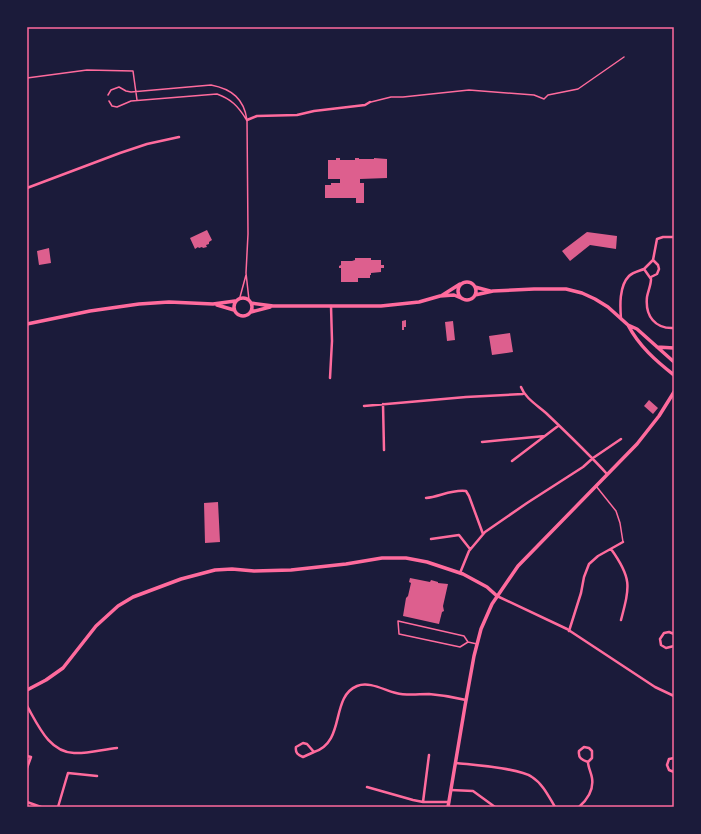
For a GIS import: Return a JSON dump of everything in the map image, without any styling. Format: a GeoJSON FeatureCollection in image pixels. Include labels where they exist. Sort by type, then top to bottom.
{"type":"FeatureCollection","features":[{"type":"Feature","properties":{"kind":"street"},"geometry":{"type":"LineString","coordinates":[[247,120],[257,116],[297,115],[314,111],[365,105],[370,102]]}},
{"type":"Feature","properties":{"kind":"street"},"geometry":{"type":"LineString","coordinates":[[27,188],[120,153],[147,144],[179,137]]}},
{"type":"Feature","properties":{"kind":"street"},"geometry":{"type":"LineString","coordinates":[[621,319],[621,302],[625,283],[631,275],[644,269],[653,260],[657,240],[663,237],[674,237]]}},
{"type":"Feature","properties":{"kind":"street"},"geometry":{"type":"LineString","coordinates":[[651,277],[657,274],[659,269],[658,265],[653,260]]}},
{"type":"Feature","properties":{"kind":"street"},"geometry":{"type":"LineString","coordinates":[[644,269],[651,277]]}},
{"type":"Feature","properties":{"kind":"street"},"geometry":{"type":"LineString","coordinates":[[651,277],[647,299],[649,315],[652,321],[657,325],[665,328],[674,328]]}},
{"type":"Feature","properties":{"kind":"street"},"geometry":{"type":"LineString","coordinates":[[440,296],[460,284],[469,282],[475,287],[493,291]]}},
{"type":"Feature","properties":{"kind":"street"},"geometry":{"type":"LineString","coordinates":[[460,284],[458,286],[458,293],[461,298]]}},
{"type":"Feature","properties":{"kind":"street"},"geometry":{"type":"LineString","coordinates":[[475,287],[475,295]]}},
{"type":"Feature","properties":{"kind":"street"},"geometry":{"type":"LineString","coordinates":[[27,324],[87,312],[139,304],[169,302],[214,304],[235,301],[245,297],[250,301],[273,306],[394,305],[420,302],[440,296],[454,295],[469,300],[475,295],[493,291],[537,288],[574,291],[597,300],[621,319],[650,355],[674,375]]}},
{"type":"Feature","properties":{"kind":"street"},"geometry":{"type":"LineString","coordinates":[[234,310],[233,305],[235,301]]}},
{"type":"Feature","properties":{"kind":"street"},"geometry":{"type":"LineString","coordinates":[[250,301],[252,308],[250,313]]}},
{"type":"Feature","properties":{"kind":"street"},"geometry":{"type":"LineString","coordinates":[[214,304],[234,310],[237,314],[242,316],[273,306]]}},
{"type":"Feature","properties":{"kind":"street"},"geometry":{"type":"LineString","coordinates":[[330,378],[332,341],[331,306]]}},
{"type":"Feature","properties":{"kind":"street"},"geometry":{"type":"LineString","coordinates":[[628,326],[637,329],[674,362]]}},
{"type":"Feature","properties":{"kind":"street"},"geometry":{"type":"LineString","coordinates":[[657,347],[674,348]]}},
{"type":"Feature","properties":{"kind":"street"},"geometry":{"type":"LineString","coordinates":[[521,387],[523,394],[593,458],[608,474]]}},
{"type":"Feature","properties":{"kind":"street"},"geometry":{"type":"LineString","coordinates":[[448,807],[477,644],[484,622],[497,596],[518,566],[640,440],[659,416],[674,392]]}},
{"type":"Feature","properties":{"kind":"street"},"geometry":{"type":"LineString","coordinates":[[364,406],[523,394]]}},
{"type":"Feature","properties":{"kind":"street"},"geometry":{"type":"LineString","coordinates":[[383,404],[384,450]]}},
{"type":"Feature","properties":{"kind":"street"},"geometry":{"type":"LineString","coordinates":[[512,461],[558,426]]}},
{"type":"Feature","properties":{"kind":"street"},"geometry":{"type":"LineString","coordinates":[[482,442],[545,436]]}},
{"type":"Feature","properties":{"kind":"street"},"geometry":{"type":"LineString","coordinates":[[459,573],[470,549],[483,534],[527,502],[583,467],[593,458],[621,440]]}},
{"type":"Feature","properties":{"kind":"street"},"geometry":{"type":"LineString","coordinates":[[426,498],[435,498],[454,491],[466,491],[483,534]]}},
{"type":"Feature","properties":{"kind":"street"},"geometry":{"type":"LineString","coordinates":[[431,539],[458,535],[470,549]]}},
{"type":"Feature","properties":{"kind":"street"},"geometry":{"type":"LineString","coordinates":[[569,631],[589,564],[598,556],[623,542]]}},
{"type":"Feature","properties":{"kind":"street"},"geometry":{"type":"LineString","coordinates":[[611,549],[624,568],[628,580],[627,600],[621,620]]}},
{"type":"Feature","properties":{"kind":"street"},"geometry":{"type":"LineString","coordinates":[[27,690],[46,680],[63,668],[96,626],[118,606],[133,597],[194,575],[219,569],[254,572],[286,570],[342,565],[382,558],[402,557],[423,561],[459,573],[487,587],[497,596],[569,631],[655,687],[674,696]]}},
{"type":"Feature","properties":{"kind":"street"},"geometry":{"type":"LineString","coordinates":[[674,634],[667,632],[662,634],[660,639],[662,645],[666,648],[674,646]]}},
{"type":"Feature","properties":{"kind":"street"},"geometry":{"type":"LineString","coordinates":[[314,752],[307,744],[302,742],[296,747],[298,754],[303,757],[314,752],[324,747],[331,740],[344,700],[348,692],[358,685],[370,685],[404,694],[436,695],[466,700]]}},
{"type":"Feature","properties":{"kind":"street"},"geometry":{"type":"LineString","coordinates":[[27,706],[46,738],[56,748],[75,754],[118,748]]}},
{"type":"Feature","properties":{"kind":"street"},"geometry":{"type":"LineString","coordinates":[[579,807],[587,799],[591,791],[592,777],[588,762],[592,756],[592,751],[589,748],[584,747],[579,751],[579,755],[581,759],[588,762]]}},
{"type":"Feature","properties":{"kind":"street"},"geometry":{"type":"LineString","coordinates":[[423,802],[429,755]]}},
{"type":"Feature","properties":{"kind":"street"},"geometry":{"type":"LineString","coordinates":[[27,756],[31,757],[27,768]]}},
{"type":"Feature","properties":{"kind":"street"},"geometry":{"type":"LineString","coordinates":[[674,758],[669,760],[666,765],[668,770],[674,772]]}},
{"type":"Feature","properties":{"kind":"street"},"geometry":{"type":"LineString","coordinates":[[456,763],[518,772],[527,775],[535,779],[555,807]]}},
{"type":"Feature","properties":{"kind":"street"},"geometry":{"type":"LineString","coordinates":[[58,807],[68,773],[96,776]]}},
{"type":"Feature","properties":{"kind":"street"},"geometry":{"type":"LineString","coordinates":[[367,787],[423,802],[449,802]]}},
{"type":"Feature","properties":{"kind":"street"},"geometry":{"type":"LineString","coordinates":[[451,790],[473,791],[495,807]]}},
{"type":"Feature","properties":{"kind":"street"},"geometry":{"type":"LineString","coordinates":[[27,802],[41,807]]}},
{"type":"Feature","properties":{"kind":"lane"},"geometry":{"type":"LineString","coordinates":[[370,102],[391,97],[403,98],[469,90],[534,95],[544,99],[548,95],[578,89],[624,57]]}},
{"type":"Feature","properties":{"kind":"lane"},"geometry":{"type":"LineString","coordinates":[[27,78],[87,70],[134,71],[137,100]]}},
{"type":"Feature","properties":{"kind":"lane"},"geometry":{"type":"LineString","coordinates":[[108,96],[111,90],[115,87],[122,88],[126,91],[136,91],[211,85],[220,87],[238,98],[245,110],[247,120],[248,234],[246,273],[240,298]]}},
{"type":"Feature","properties":{"kind":"lane"},"geometry":{"type":"LineString","coordinates":[[109,101],[112,106],[118,108],[126,102],[137,100],[217,94],[234,102],[247,120]]}},
{"type":"Feature","properties":{"kind":"lane"},"geometry":{"type":"LineString","coordinates":[[246,273],[250,301]]}},
{"type":"Feature","properties":{"kind":"lane"},"geometry":{"type":"LineString","coordinates":[[596,486],[616,511],[620,523],[623,542]]}},
{"type":"Feature","properties":{"kind":"lane"},"geometry":{"type":"LineString","coordinates":[[468,642],[460,647],[399,634],[398,621],[464,636],[468,642],[477,644]]}},
{"type":"Feature","properties":{"kind":"building"},"geometry":{"type":"Polygon","coordinates":[[[336,158],[340,158],[340,160],[355,160],[355,158],[387,159],[387,178],[360,179],[360,183],[364,183],[364,203],[356,203],[356,198],[325,198],[325,185],[340,183],[340,179],[328,179],[328,160],[336,160],[336,158]]]}},
{"type":"Feature","properties":{"kind":"building"},"geometry":{"type":"Polygon","coordinates":[[[207,230],[212,240],[206,245],[207,247],[198,247],[195,249],[190,238],[207,230]]]}},
{"type":"Feature","properties":{"kind":"building"},"geometry":{"type":"Polygon","coordinates":[[[587,232],[617,236],[616,249],[590,245],[570,261],[562,251],[587,232]]]}},
{"type":"Feature","properties":{"kind":"building"},"geometry":{"type":"Polygon","coordinates":[[[49,248],[51,263],[39,265],[37,251],[49,248]]]}},
{"type":"Feature","properties":{"kind":"building"},"geometry":{"type":"Polygon","coordinates":[[[355,258],[371,258],[371,260],[381,260],[381,265],[384,265],[384,268],[381,268],[381,272],[371,273],[370,278],[358,278],[358,282],[341,282],[341,268],[339,268],[339,266],[341,265],[341,261],[352,261],[355,260],[355,258]]]}},
{"type":"Feature","properties":{"kind":"building"},"geometry":{"type":"Polygon","coordinates":[[[406,320],[406,327],[402,330],[402,321],[406,320]]]}},
{"type":"Feature","properties":{"kind":"building"},"geometry":{"type":"Polygon","coordinates":[[[453,321],[455,340],[447,341],[445,322],[453,321]]]}},
{"type":"Feature","properties":{"kind":"building"},"geometry":{"type":"Polygon","coordinates":[[[510,333],[513,352],[492,355],[489,336],[510,333]]]}},
{"type":"Feature","properties":{"kind":"building"},"geometry":{"type":"Polygon","coordinates":[[[649,400],[658,408],[653,414],[644,406],[649,400]]]}},
{"type":"Feature","properties":{"kind":"building"},"geometry":{"type":"Polygon","coordinates":[[[218,502],[220,542],[205,543],[204,503],[218,502]]]}},
{"type":"Feature","properties":{"kind":"building"},"geometry":{"type":"Polygon","coordinates":[[[410,578],[430,582],[431,580],[438,583],[448,584],[443,606],[444,611],[442,612],[439,624],[403,616],[406,598],[408,596],[411,583],[409,582],[410,578]]]}}]}
